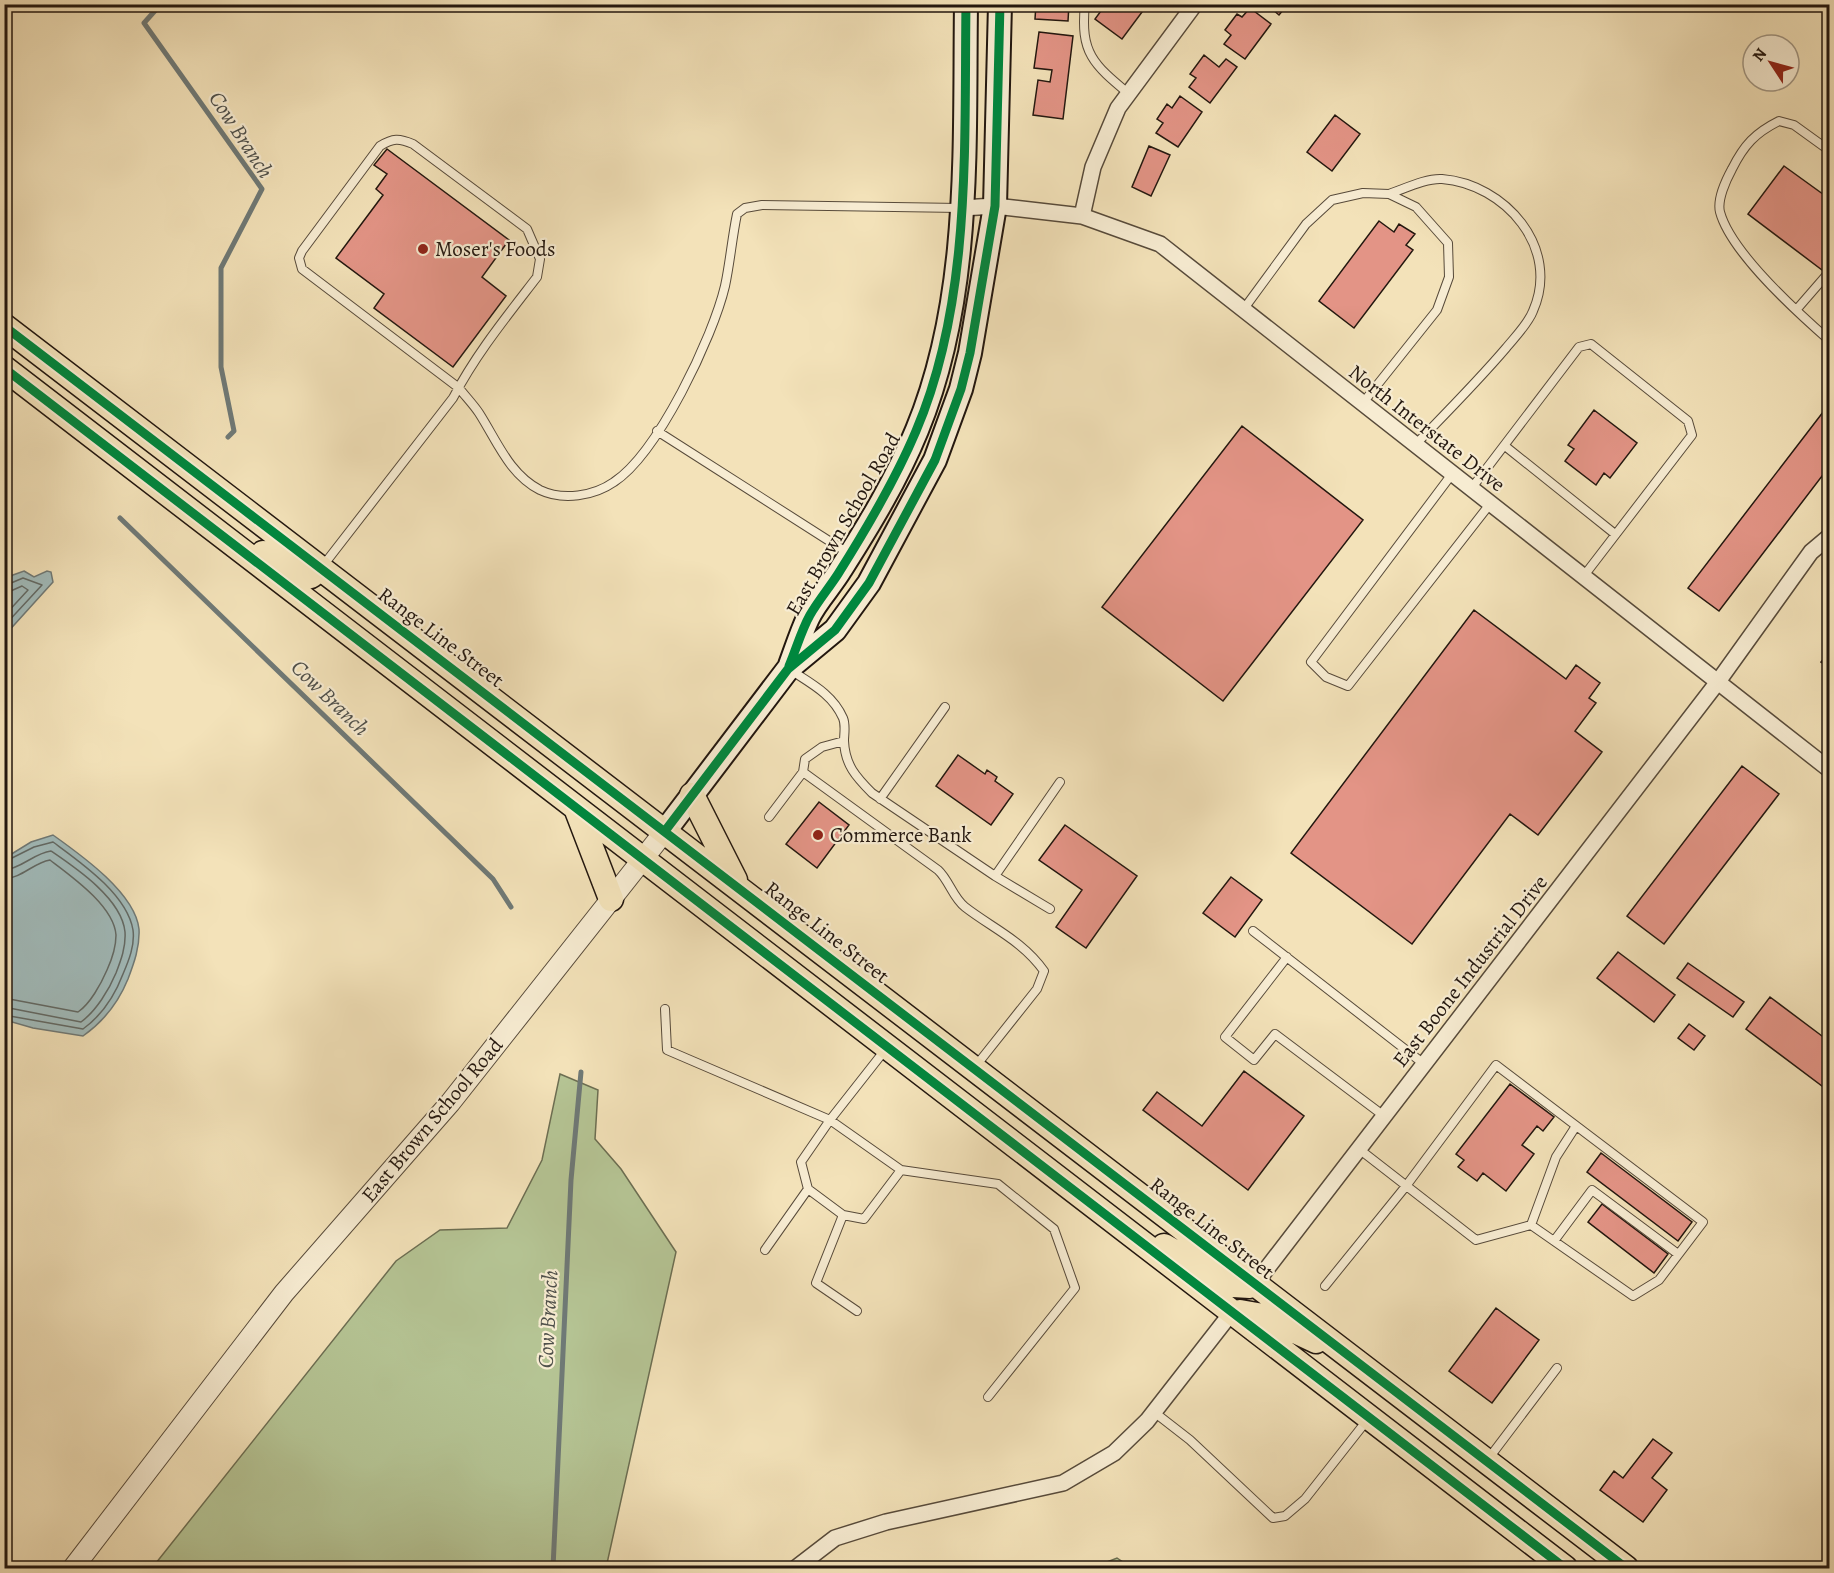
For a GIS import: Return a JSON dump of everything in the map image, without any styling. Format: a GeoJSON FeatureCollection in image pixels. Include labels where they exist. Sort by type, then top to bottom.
{"type":"FeatureCollection","features":[{"type":"Feature","properties":{"kind":"main road","name":"East Brown School Road"},"geometry":{"type":"LineString","coordinates":[[788,669],[809,616],[851,554],[894,480],[917,429],[933,384],[949,312],[962,208],[966,4]]}},
{"type":"Feature","properties":{"kind":"main road","name":"East Brown School Road"},"geometry":{"type":"LineString","coordinates":[[665,831],[788,669],[835,630],[869,583],[935,460],[961,389],[970,353],[995,206],[1000,4]]}},
{"type":"Feature","properties":{"kind":"main road","name":"Range Line Street"},"geometry":{"type":"LineString","coordinates":[[4,326],[1626,1569]]}},
{"type":"Feature","properties":{"kind":"main road"},"geometry":{"type":"LineString","coordinates":[[4,368],[1565,1569]]}},
{"type":"Feature","properties":{"kind":"main road"},"geometry":{"type":"LineString","coordinates":[[220,533],[303,574],[311,576],[321,567]]}},
{"type":"Feature","properties":{"kind":"main road"},"geometry":{"type":"LineString","coordinates":[[692,795],[739,887]]}},
{"type":"Feature","properties":{"kind":"main road"},"geometry":{"type":"LineString","coordinates":[[576,808],[610,899]]}},
{"type":"Feature","properties":{"kind":"main road"},"geometry":{"type":"LineString","coordinates":[[1106,1216],[1233,1285],[1247,1288],[1255,1284]]}},
{"type":"Feature","properties":{"kind":"main road"},"geometry":{"type":"LineString","coordinates":[[1232,1312],[1247,1312],[1263,1316],[1285,1329],[1343,1352]]}},
{"type":"Feature","properties":{"kind":"street"},"geometry":{"type":"LineString","coordinates":[[1082,216],[1093,166],[1118,108],[1195,4]]}},
{"type":"Feature","properties":{"kind":"street","name":"North Interstate Drive"},"geometry":{"type":"LineString","coordinates":[[962,208],[995,206],[1082,216],[1160,244],[1830,770]]}},
{"type":"Feature","properties":{"kind":"street","name":"East Boone Industrial Drive"},"geometry":{"type":"LineString","coordinates":[[1255,1284],[1718,683],[1811,552],[1830,536]]}},
{"type":"Feature","properties":{"kind":"street","name":"East Brown School Road"},"geometry":{"type":"LineString","coordinates":[[73,1569],[284,1293],[450,1103],[665,831]]}},
{"type":"Feature","properties":{"kind":"street"},"geometry":{"type":"LineString","coordinates":[[796,1569],[835,1538],[865,1528],[1063,1483],[1114,1453],[1154,1412],[1232,1312]]}},
{"type":"Feature","properties":{"kind":"lane"},"geometry":{"type":"LineString","coordinates":[[1085,4],[1082,28],[1092,61],[1128,94]]}},
{"type":"Feature","properties":{"kind":"lane"},"geometry":{"type":"LineString","coordinates":[[1830,151],[1794,125],[1779,121],[1758,131],[1738,157],[1725,182],[1719,210],[1731,239],[1830,341]]}},
{"type":"Feature","properties":{"kind":"lane"},"geometry":{"type":"LineString","coordinates":[[321,567],[459,388],[490,339],[537,277],[540,258],[527,229],[413,144],[399,138],[390,140],[380,146],[302,251],[299,258],[302,269],[459,388],[478,411],[507,462],[524,479],[541,490],[556,494],[585,494],[615,482],[631,467],[657,432],[687,383],[704,345],[725,287],[737,214],[745,208],[762,205],[962,208]]}},
{"type":"Feature","properties":{"kind":"lane"},"geometry":{"type":"LineString","coordinates":[[1243,310],[1306,224],[1332,201],[1363,193],[1389,194],[1439,179],[1464,182],[1498,198],[1528,228],[1537,255],[1540,282],[1533,312],[1477,382],[1415,445]]}},
{"type":"Feature","properties":{"kind":"lane"},"geometry":{"type":"LineString","coordinates":[[1362,404],[1437,310],[1449,277],[1448,243],[1416,207],[1389,194]]}},
{"type":"Feature","properties":{"kind":"lane"},"geometry":{"type":"LineString","coordinates":[[1797,309],[1830,271]]}},
{"type":"Feature","properties":{"kind":"lane"},"geometry":{"type":"LineString","coordinates":[[1471,489],[1579,346],[1591,344],[1688,421],[1692,435],[1583,577]]}},
{"type":"Feature","properties":{"kind":"lane"},"geometry":{"type":"LineString","coordinates":[[657,432],[851,554]]}},
{"type":"Feature","properties":{"kind":"lane"},"geometry":{"type":"LineString","coordinates":[[1505,446],[1615,534]]}},
{"type":"Feature","properties":{"kind":"lane"},"geometry":{"type":"LineString","coordinates":[[1452,474],[1311,662],[1326,677],[1348,686],[1490,504]]}},
{"type":"Feature","properties":{"kind":"lane"},"geometry":{"type":"LineString","coordinates":[[788,669],[826,694],[837,707],[844,721],[846,760],[855,777],[880,799],[995,876],[1050,909]]}},
{"type":"Feature","properties":{"kind":"lane"},"geometry":{"type":"LineString","coordinates":[[880,799],[945,707]]}},
{"type":"Feature","properties":{"kind":"lane"},"geometry":{"type":"LineString","coordinates":[[769,817],[803,772],[805,759],[822,747],[844,741]]}},
{"type":"Feature","properties":{"kind":"lane"},"geometry":{"type":"LineString","coordinates":[[803,772],[938,870],[948,879],[960,903],[1008,934],[1035,958],[1044,970],[1037,989],[975,1068]]}},
{"type":"Feature","properties":{"kind":"lane"},"geometry":{"type":"LineString","coordinates":[[995,876],[1060,782]]}},
{"type":"Feature","properties":{"kind":"lane"},"geometry":{"type":"LineString","coordinates":[[1253,931],[1424,1064]]}},
{"type":"Feature","properties":{"kind":"lane"},"geometry":{"type":"LineString","coordinates":[[1287,957],[1224,1037],[1254,1060],[1275,1034],[1384,1116]]}},
{"type":"Feature","properties":{"kind":"lane"},"geometry":{"type":"LineString","coordinates":[[665,1009],[667,1050],[830,1120],[901,1170],[998,1184],[1054,1229],[1076,1288],[988,1397]]}},
{"type":"Feature","properties":{"kind":"lane"},"geometry":{"type":"LineString","coordinates":[[888,1047],[830,1120],[801,1162],[808,1189],[843,1215],[864,1219],[901,1170]]}},
{"type":"Feature","properties":{"kind":"lane"},"geometry":{"type":"LineString","coordinates":[[1325,1286],[1406,1186],[1496,1065],[1703,1222],[1659,1280],[1633,1296],[1531,1225]]}},
{"type":"Feature","properties":{"kind":"lane"},"geometry":{"type":"LineString","coordinates":[[1531,1225],[1556,1157],[1576,1126]]}},
{"type":"Feature","properties":{"kind":"lane"},"geometry":{"type":"LineString","coordinates":[[1359,1149],[1476,1240],[1531,1225]]}},
{"type":"Feature","properties":{"kind":"lane"},"geometry":{"type":"LineString","coordinates":[[765,1250],[808,1189]]}},
{"type":"Feature","properties":{"kind":"lane"},"geometry":{"type":"LineString","coordinates":[[1554,1242],[1592,1190],[1678,1254]]}},
{"type":"Feature","properties":{"kind":"lane"},"geometry":{"type":"LineString","coordinates":[[843,1215],[816,1283],[857,1311]]}},
{"type":"Feature","properties":{"kind":"lane"},"geometry":{"type":"LineString","coordinates":[[1486,1462],[1557,1368]]}},
{"type":"Feature","properties":{"kind":"lane"},"geometry":{"type":"LineString","coordinates":[[1154,1412],[1190,1440],[1272,1518],[1285,1516],[1305,1499],[1369,1418]]}},
{"type":"Feature","properties":{"kind":"green space"},"geometry":{"type":"Polygon","coordinates":[[[560,1074],[598,1090],[595,1139],[621,1169],[676,1252],[606,1568],[152,1568],[396,1261],[440,1230],[507,1228],[542,1160],[560,1074]]]}},
{"type":"Feature","properties":{"kind":"green space"},"geometry":{"type":"Polygon","coordinates":[[[1117,1558],[1132,1568],[1093,1568],[1094,1567],[1117,1558]]]}},
{"type":"Feature","properties":{"kind":"water"},"geometry":{"type":"Polygon","coordinates":[[[24,571],[34,577],[47,571],[51,572],[53,582],[5,635],[5,582],[13,575],[24,571]]]}},
{"type":"Feature","properties":{"kind":"water"},"geometry":{"type":"Polygon","coordinates":[[[53,835],[78,853],[117,889],[128,902],[139,929],[136,955],[124,987],[104,1018],[83,1036],[33,1028],[5,1020],[5,858],[31,842],[53,835]]]}},
{"type":"Feature","properties":{"kind":"building"},"geometry":{"type":"Polygon","coordinates":[[[1036,4],[1069,4],[1068,21],[1035,19],[1036,4]]]}},
{"type":"Feature","properties":{"kind":"building"},"geometry":{"type":"Polygon","coordinates":[[[1106,4],[1148,4],[1122,39],[1095,19],[1106,4]]]}},
{"type":"Feature","properties":{"kind":"building"},"geometry":{"type":"Polygon","coordinates":[[[1266,4],[1288,4],[1279,15],[1266,4]]]}},
{"type":"Feature","properties":{"kind":"building"},"geometry":{"type":"Polygon","coordinates":[[[1250,8],[1271,24],[1245,59],[1224,44],[1231,35],[1225,30],[1237,14],[1242,17],[1250,8]]]}},
{"type":"Feature","properties":{"kind":"building"},"geometry":{"type":"Polygon","coordinates":[[[1039,32],[1073,36],[1063,119],[1033,115],[1038,80],[1050,82],[1052,70],[1034,68],[1039,32]]]}},
{"type":"Feature","properties":{"kind":"building"},"geometry":{"type":"Polygon","coordinates":[[[1204,55],[1219,67],[1226,59],[1237,67],[1210,103],[1189,87],[1196,78],[1190,74],[1204,55]]]}},
{"type":"Feature","properties":{"kind":"building"},"geometry":{"type":"Polygon","coordinates":[[[1180,96],[1202,112],[1178,147],[1156,133],[1163,123],[1157,119],[1167,104],[1172,108],[1180,96]]]}},
{"type":"Feature","properties":{"kind":"building"},"geometry":{"type":"Polygon","coordinates":[[[1335,115],[1360,134],[1332,171],[1307,152],[1335,115]]]}},
{"type":"Feature","properties":{"kind":"building"},"geometry":{"type":"Polygon","coordinates":[[[1149,146],[1170,155],[1151,196],[1132,187],[1149,146]]]}},
{"type":"Feature","properties":{"kind":"building","name":"Moser's Foods"},"geometry":{"type":"Polygon","coordinates":[[[387,149],[509,240],[482,277],[506,296],[453,367],[374,308],[384,294],[336,258],[383,195],[376,189],[387,174],[374,165],[387,149]]]}},
{"type":"Feature","properties":{"kind":"building"},"geometry":{"type":"Polygon","coordinates":[[[1784,166],[1827,197],[1830,193],[1830,259],[1822,270],[1748,214],[1784,166]]]}},
{"type":"Feature","properties":{"kind":"building"},"geometry":{"type":"Polygon","coordinates":[[[1379,221],[1394,232],[1399,224],[1415,234],[1406,245],[1413,250],[1354,328],[1319,301],[1379,221]]]}},
{"type":"Feature","properties":{"kind":"building"},"geometry":{"type":"Polygon","coordinates":[[[1830,403],[1830,482],[1822,476],[1719,611],[1688,588],[1830,403]]]}},
{"type":"Feature","properties":{"kind":"building"},"geometry":{"type":"Polygon","coordinates":[[[1594,410],[1637,443],[1610,478],[1604,473],[1596,485],[1565,461],[1574,449],[1568,445],[1594,410]]]}},
{"type":"Feature","properties":{"kind":"building"},"geometry":{"type":"Polygon","coordinates":[[[1242,426],[1363,520],[1223,701],[1102,607],[1242,426]]]}},
{"type":"Feature","properties":{"kind":"building"},"geometry":{"type":"Polygon","coordinates":[[[1474,610],[1566,679],[1576,665],[1600,683],[1589,698],[1596,703],[1575,731],[1602,752],[1538,835],[1510,814],[1412,944],[1291,853],[1474,610]]]}},
{"type":"Feature","properties":{"kind":"building"},"geometry":{"type":"Polygon","coordinates":[[[1830,651],[1830,668],[1821,662],[1830,651]]]}},
{"type":"Feature","properties":{"kind":"building"},"geometry":{"type":"Polygon","coordinates":[[[958,755],[985,774],[987,770],[997,777],[995,781],[1013,794],[991,825],[936,786],[958,755]]]}},
{"type":"Feature","properties":{"kind":"building"},"geometry":{"type":"Polygon","coordinates":[[[1742,766],[1779,794],[1664,944],[1627,916],[1742,766]]]}},
{"type":"Feature","properties":{"kind":"building","name":"Commerce Bank"},"geometry":{"type":"Polygon","coordinates":[[[819,802],[849,825],[817,868],[786,844],[819,802]]]}},
{"type":"Feature","properties":{"kind":"building"},"geometry":{"type":"Polygon","coordinates":[[[1065,825],[1137,876],[1086,948],[1056,927],[1082,890],[1039,860],[1065,825]]]}},
{"type":"Feature","properties":{"kind":"building"},"geometry":{"type":"Polygon","coordinates":[[[1231,877],[1262,900],[1235,937],[1203,913],[1231,877]]]}},
{"type":"Feature","properties":{"kind":"building"},"geometry":{"type":"Polygon","coordinates":[[[1618,952],[1675,995],[1654,1022],[1597,978],[1618,952]]]}},
{"type":"Feature","properties":{"kind":"building"},"geometry":{"type":"Polygon","coordinates":[[[1688,963],[1744,1002],[1733,1017],[1677,978],[1688,963]]]}},
{"type":"Feature","properties":{"kind":"building"},"geometry":{"type":"Polygon","coordinates":[[[1770,997],[1830,1042],[1830,1092],[1746,1029],[1770,997]]]}},
{"type":"Feature","properties":{"kind":"building"},"geometry":{"type":"Polygon","coordinates":[[[1689,1024],[1705,1036],[1694,1050],[1678,1038],[1689,1024]]]}},
{"type":"Feature","properties":{"kind":"building"},"geometry":{"type":"Polygon","coordinates":[[[1244,1071],[1304,1116],[1248,1190],[1143,1110],[1157,1092],[1202,1126],[1244,1071]]]}},
{"type":"Feature","properties":{"kind":"building"},"geometry":{"type":"Polygon","coordinates":[[[1510,1084],[1554,1117],[1543,1131],[1537,1126],[1522,1145],[1534,1154],[1506,1191],[1483,1173],[1477,1181],[1458,1167],[1464,1160],[1456,1154],[1510,1084]]]}},
{"type":"Feature","properties":{"kind":"building"},"geometry":{"type":"Polygon","coordinates":[[[1601,1153],[1692,1222],[1678,1241],[1587,1172],[1601,1153]]]}},
{"type":"Feature","properties":{"kind":"building"},"geometry":{"type":"Polygon","coordinates":[[[1602,1204],[1668,1254],[1654,1273],[1588,1222],[1602,1204]]]}},
{"type":"Feature","properties":{"kind":"building"},"geometry":{"type":"Polygon","coordinates":[[[1496,1308],[1539,1340],[1492,1403],[1449,1371],[1496,1308]]]}},
{"type":"Feature","properties":{"kind":"building"},"geometry":{"type":"Polygon","coordinates":[[[1653,1439],[1672,1453],[1652,1478],[1667,1490],[1643,1522],[1600,1490],[1614,1471],[1623,1478],[1653,1439]]]}},
{"type":"Feature","properties":{"kind":"waterway","name":"Cow Branch"},"geometry":{"type":"LineString","coordinates":[[161,4],[144,23],[262,189],[221,268],[221,367],[234,431],[228,437]]}},
{"type":"Feature","properties":{"kind":"waterway","name":"Cow Branch"},"geometry":{"type":"LineString","coordinates":[[120,518],[493,879],[511,907]]}},
{"type":"Feature","properties":{"kind":"waterway","name":"Cow Branch"},"geometry":{"type":"LineString","coordinates":[[553,1568],[571,1180],[581,1072]]}},
{"type":"Feature","properties":{"kind":"cycle path"},"geometry":{"type":"LineString","coordinates":[[789,666],[810,615],[838,574],[899,468],[916,431],[934,381],[947,329],[956,275],[961,221],[966,4]]}},
{"type":"Feature","properties":{"kind":"cycle path"},"geometry":{"type":"LineString","coordinates":[[665,831],[788,669],[835,630],[869,583],[935,460],[961,389],[970,353],[995,206],[1000,4]]}},
{"type":"Feature","properties":{"kind":"cycle path"},"geometry":{"type":"LineString","coordinates":[[4,326],[1626,1568]]}},
{"type":"Feature","properties":{"kind":"cycle path"},"geometry":{"type":"LineString","coordinates":[[4,368],[1565,1568]]}},
{"type":"Feature","properties":{"kind":"place","name":"Moser's Foods"},"geometry":{"type":"Point","coordinates":[423,249]}},
{"type":"Feature","properties":{"kind":"place","name":"Commerce Bank"},"geometry":{"type":"Point","coordinates":[818,835]}}]}
